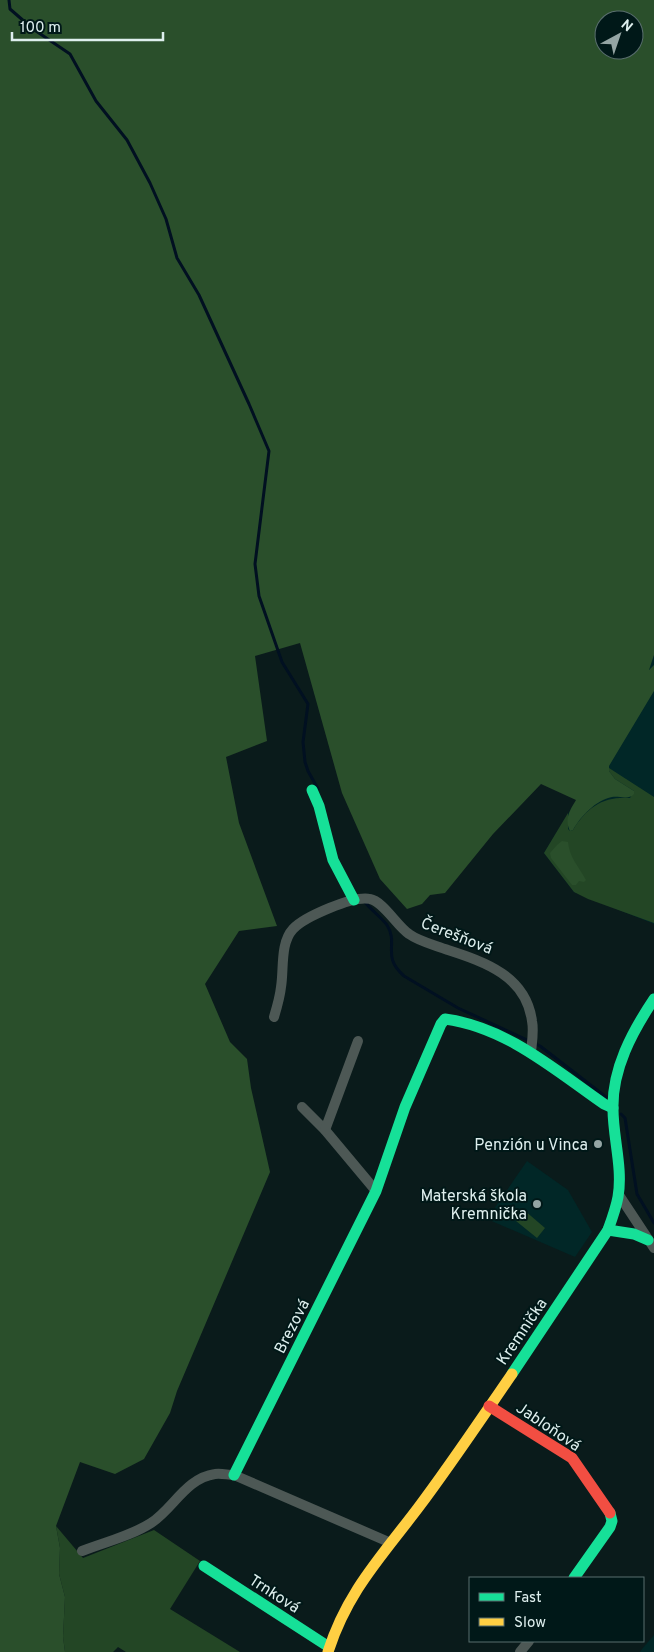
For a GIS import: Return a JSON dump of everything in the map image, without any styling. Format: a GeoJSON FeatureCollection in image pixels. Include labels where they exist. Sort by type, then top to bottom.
{"type":"FeatureCollection","features":[{"type":"Feature","properties":{"kind":"street","name":"Čerešňová"},"geometry":{"type":"LineString","coordinates":[[312,790],[321,810],[334,863],[359,899],[373,900],[409,934],[422,941],[491,966],[507,977],[529,1005],[533,1022],[531,1050]]}},
{"type":"Feature","properties":{"kind":"street"},"geometry":{"type":"LineString","coordinates":[[274,1017],[281,988],[285,945],[288,936],[294,928],[303,922],[339,904],[359,899]]}},
{"type":"Feature","properties":{"kind":"street","name":"Kremnička"},"geometry":{"type":"LineString","coordinates":[[329,1649],[339,1619],[346,1606],[430,1492],[608,1230],[615,1213],[621,1172],[613,1108],[616,1083],[623,1056],[634,1032],[654,999]]}},
{"type":"Feature","properties":{"kind":"street","name":"Brezová"},"geometry":{"type":"LineString","coordinates":[[234,1475],[376,1192],[405,1107],[441,1024],[446,1020],[452,1020],[488,1030],[531,1050]]}},
{"type":"Feature","properties":{"kind":"street"},"geometry":{"type":"LineString","coordinates":[[325,1130],[358,1041]]}},
{"type":"Feature","properties":{"kind":"street"},"geometry":{"type":"LineString","coordinates":[[531,1050],[592,1096],[613,1108]]}},
{"type":"Feature","properties":{"kind":"street"},"geometry":{"type":"LineString","coordinates":[[302,1107],[325,1130],[376,1192]]}},
{"type":"Feature","properties":{"kind":"street"},"geometry":{"type":"LineString","coordinates":[[619,1195],[651,1244]]}},
{"type":"Feature","properties":{"kind":"street"},"geometry":{"type":"LineString","coordinates":[[608,1230],[634,1234],[651,1244]]}},
{"type":"Feature","properties":{"kind":"street","name":"Jabloňová"},"geometry":{"type":"LineString","coordinates":[[489,1406],[572,1458],[610,1512],[612,1524],[575,1577]]}},
{"type":"Feature","properties":{"kind":"street"},"geometry":{"type":"LineString","coordinates":[[82,1551],[143,1528],[153,1522],[178,1496],[203,1477],[216,1474],[234,1475],[391,1543]]}},
{"type":"Feature","properties":{"kind":"street","name":"Trnková"},"geometry":{"type":"LineString","coordinates":[[204,1566],[329,1649]]}},
{"type":"Feature","properties":{"kind":"street"},"geometry":{"type":"LineString","coordinates":[[520,1652],[528,1642]]}},
{"type":"Feature","properties":{"kind":"shaded area"},"geometry":{"type":"Polygon","coordinates":[[[654,655],[654,924],[574,892],[544,853],[636,703],[654,655]]]}},
{"type":"Feature","properties":{"kind":"shaded area","name":"Materská škola Kremnička"},"geometry":{"type":"Polygon","coordinates":[[[527,1161],[568,1190],[592,1232],[575,1257],[487,1219],[527,1161]]]}},
{"type":"Feature","properties":{"kind":"shaded area"},"geometry":{"type":"Polygon","coordinates":[[[654,1635],[654,1652],[640,1652],[642,1649],[654,1635]]]}},
{"type":"Feature","properties":{"kind":"green space"},"geometry":{"type":"Polygon","coordinates":[[[0,0],[654,0],[654,655],[649,670],[654,665],[654,691],[609,766],[609,771],[615,779],[634,791],[634,794],[630,797],[612,797],[600,801],[570,831],[568,819],[576,800],[541,784],[493,834],[445,893],[430,895],[422,904],[407,909],[380,879],[342,793],[300,643],[255,656],[267,741],[226,757],[239,823],[277,926],[239,931],[205,984],[230,1042],[247,1059],[251,1088],[270,1172],[177,1391],[170,1413],[144,1459],[115,1474],[80,1462],[56,1526],[60,1548],[59,1574],[65,1597],[63,1637],[65,1652],[0,1652],[0,0]]]}},
{"type":"Feature","properties":{"kind":"green space"},"geometry":{"type":"Polygon","coordinates":[[[609,768],[654,797],[654,923],[574,892],[544,853],[568,813],[568,829],[570,831],[573,830],[590,809],[604,801],[630,798],[634,791],[615,779],[609,768]]]}},
{"type":"Feature","properties":{"kind":"green space"},"geometry":{"type":"Polygon","coordinates":[[[562,841],[568,842],[572,858],[586,880],[584,882],[579,881],[576,885],[572,885],[551,858],[550,853],[562,841]]]}},
{"type":"Feature","properties":{"kind":"green space"},"geometry":{"type":"Polygon","coordinates":[[[524,1210],[545,1228],[537,1238],[516,1221],[524,1210]]]}},
{"type":"Feature","properties":{"kind":"green space"},"geometry":{"type":"Polygon","coordinates":[[[56,1526],[83,1558],[154,1530],[200,1561],[170,1609],[240,1652],[126,1652],[118,1647],[113,1652],[65,1652],[63,1637],[65,1597],[59,1574],[60,1548],[56,1526]]]}},
{"type":"Feature","properties":{"kind":"waterway"},"geometry":{"type":"LineString","coordinates":[[9,0],[10,9],[33,29],[70,54],[96,101],[127,140],[150,183],[166,219],[177,258],[199,295],[269,451],[255,564],[259,596],[282,662],[308,704],[303,742],[305,762],[318,789]]}},
{"type":"Feature","properties":{"kind":"waterway"},"geometry":{"type":"LineString","coordinates":[[365,902],[387,925],[391,938],[393,962],[404,976],[458,1008],[540,1046],[606,1097]]}},
{"type":"Feature","properties":{"kind":"waterway"},"geometry":{"type":"LineString","coordinates":[[621,1114],[625,1118],[637,1194],[654,1223]]}},
{"type":"Feature","properties":{"kind":"traffic: fast"},"geometry":{"type":"LineString","coordinates":[[312,790],[319,806],[333,860],[354,900]]}},
{"type":"Feature","properties":{"kind":"traffic: fast"},"geometry":{"type":"LineString","coordinates":[[512,1374],[608,1230],[616,1205],[619,1186],[619,1164],[613,1109],[616,1080],[631,1038],[654,999]]}},
{"type":"Feature","properties":{"kind":"traffic: fast"},"geometry":{"type":"LineString","coordinates":[[234,1475],[376,1191],[405,1107],[441,1024],[445,1019],[489,1031],[509,1040],[548,1064],[604,1104],[613,1108]]}},
{"type":"Feature","properties":{"kind":"traffic: fast"},"geometry":{"type":"LineString","coordinates":[[608,1230],[634,1234],[648,1240]]}},
{"type":"Feature","properties":{"kind":"traffic: fast"},"geometry":{"type":"LineString","coordinates":[[575,1577],[610,1527],[612,1521],[610,1513]]}},
{"type":"Feature","properties":{"kind":"traffic: fast"},"geometry":{"type":"LineString","coordinates":[[204,1566],[329,1647]]}},
{"type":"Feature","properties":{"kind":"traffic: slow"},"geometry":{"type":"LineString","coordinates":[[328,1652],[345,1611],[366,1576],[442,1475],[512,1374]]}},
{"type":"Feature","properties":{"kind":"traffic: jam"},"geometry":{"type":"LineString","coordinates":[[489,1406],[572,1458],[610,1513]]}},
{"type":"Feature","properties":{"kind":"place","name":"Penzión u Vinca"},"geometry":{"type":"Point","coordinates":[598,1144]}},
{"type":"Feature","properties":{"kind":"place","name":"Materská škola Kremnička"},"geometry":{"type":"Point","coordinates":[537,1204]}}]}
